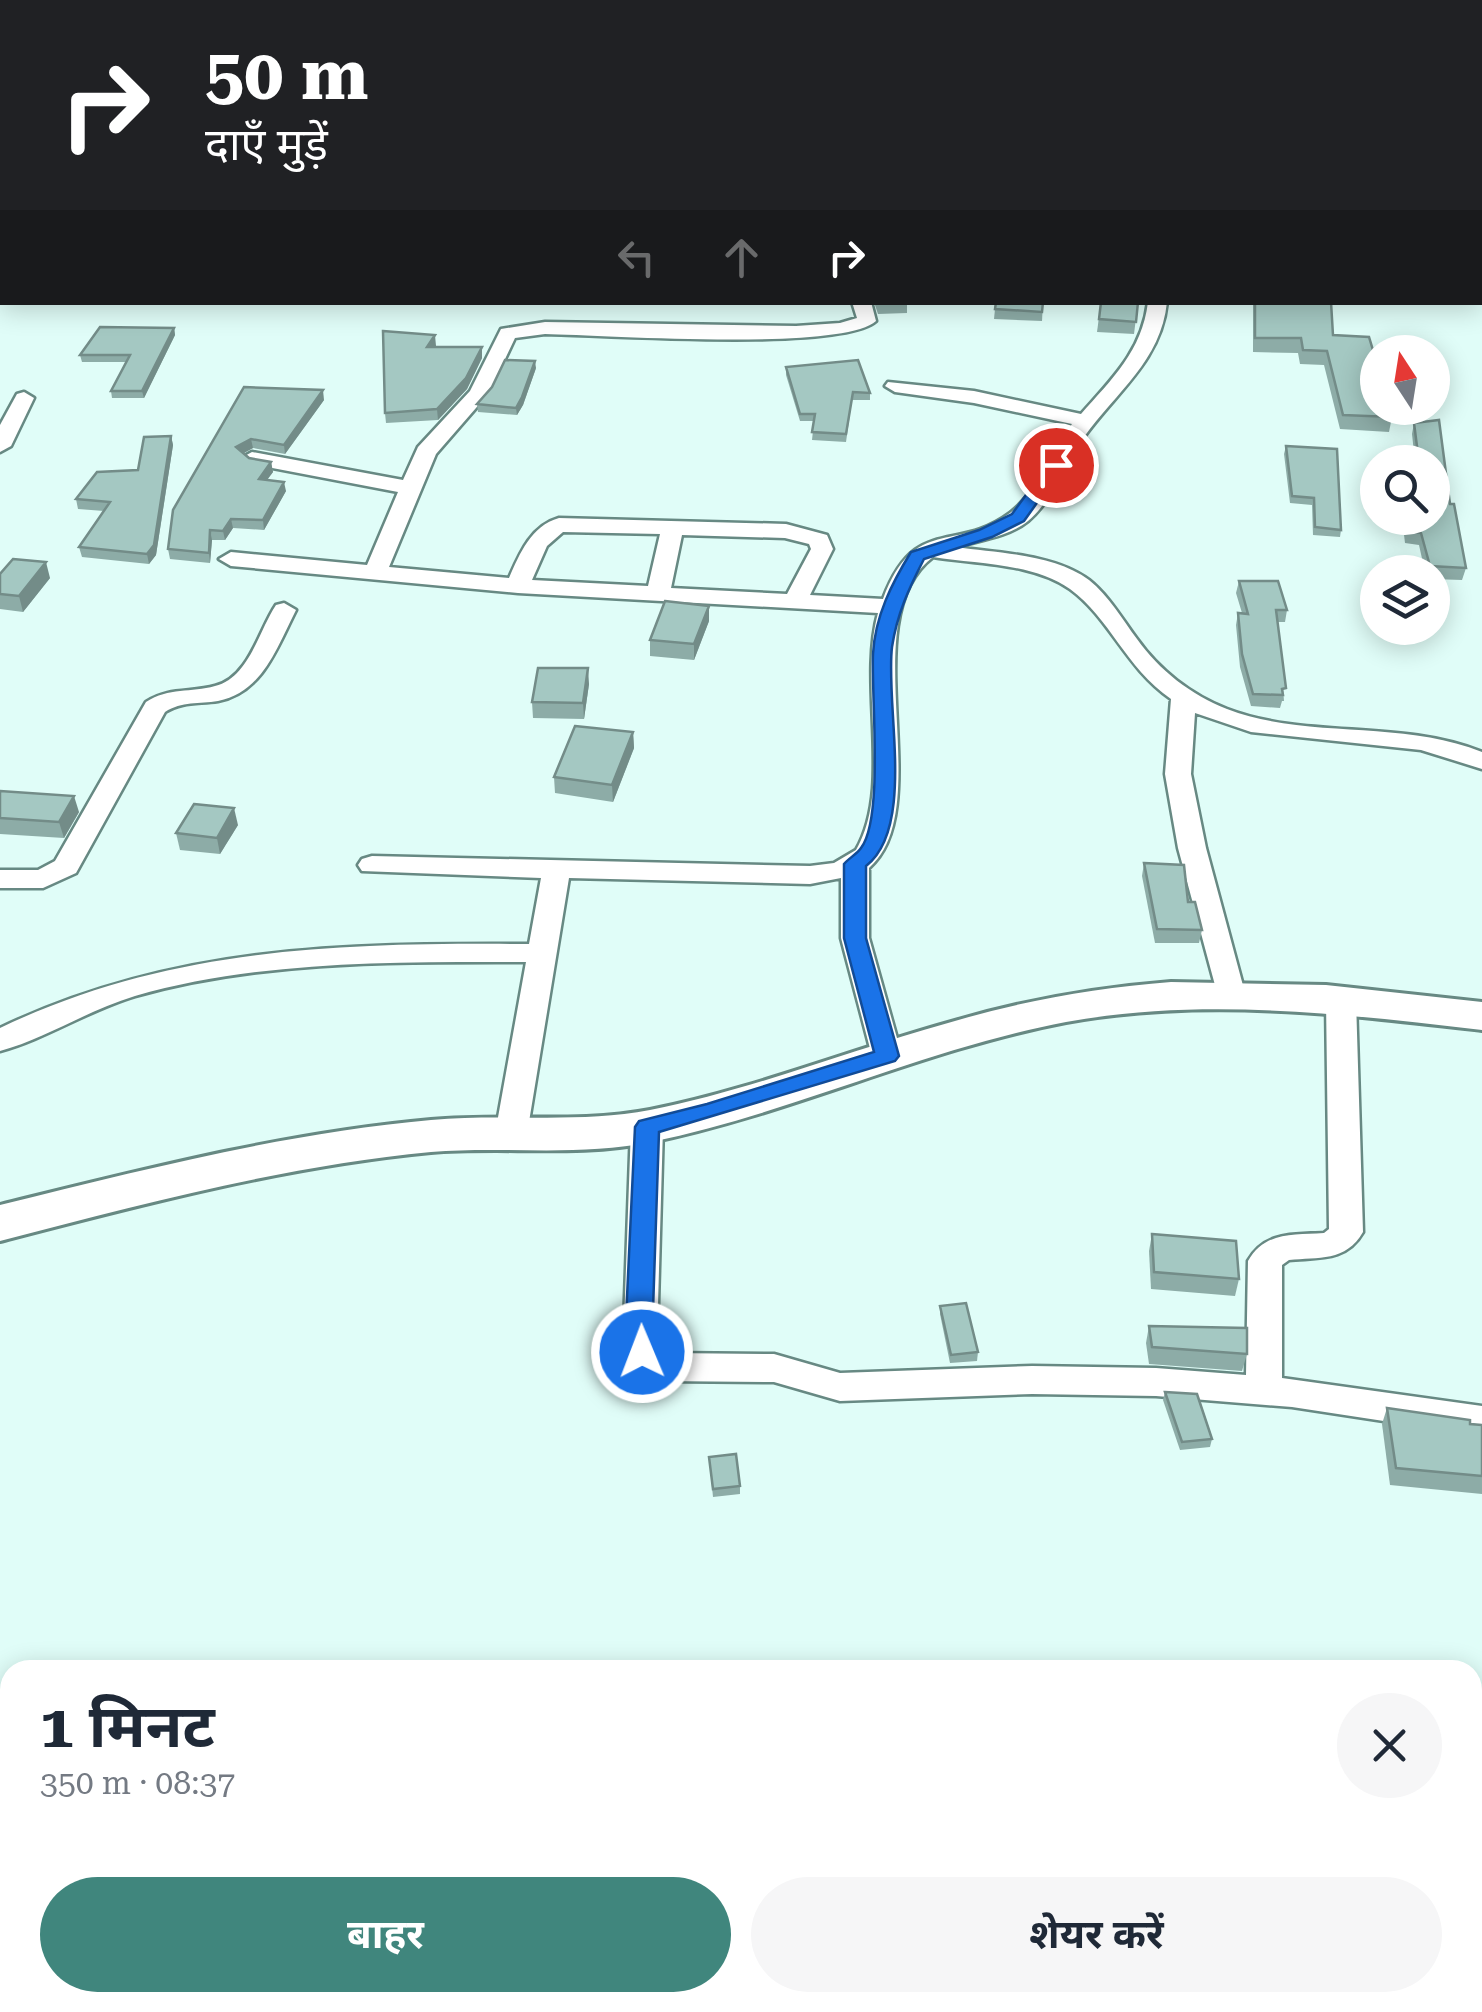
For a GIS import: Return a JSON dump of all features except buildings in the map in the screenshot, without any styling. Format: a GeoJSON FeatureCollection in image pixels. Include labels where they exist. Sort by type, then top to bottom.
{"type":"FeatureCollection","features":[{"type":"Feature","properties":{"kind":"street"},"geometry":{"type":"LineString","coordinates":[[376,573],[426,452],[479,393],[504,339],[515,330],[713,333],[842,329],[866,321],[862,305]]}},
{"type":"Feature","properties":{"kind":"street"},"geometry":{"type":"LineString","coordinates":[[372,865],[810,875],[838,872],[855,864],[870,852],[878,833],[883,788],[882,650],[891,607],[909,565],[928,549],[986,533],[1018,517],[1033,502],[1086,421],[1140,356],[1153,334],[1158,305]]}},
{"type":"Feature","properties":{"kind":"street"},"geometry":{"type":"LineString","coordinates":[[894,386],[974,397],[1086,421]]}},
{"type":"Feature","properties":{"kind":"street"},"geometry":{"type":"LineString","coordinates":[[0,446],[24,398]]}},
{"type":"Feature","properties":{"kind":"street"},"geometry":{"type":"LineString","coordinates":[[252,458],[410,488]]}},
{"type":"Feature","properties":{"kind":"street"},"geometry":{"type":"LineString","coordinates":[[518,586],[537,543],[546,531],[559,525],[786,531],[819,540],[820,558],[794,603]]}},
{"type":"Feature","properties":{"kind":"street"},"geometry":{"type":"LineString","coordinates":[[658,596],[674,526]]}},
{"type":"Feature","properties":{"kind":"street"},"geometry":{"type":"LineString","coordinates":[[928,549],[1068,578],[1097,604],[1141,660],[1184,696],[1218,714],[1251,725],[1442,747],[1482,761]]}},
{"type":"Feature","properties":{"kind":"street"},"geometry":{"type":"LineString","coordinates":[[232,559],[518,586],[891,607]]}},
{"type":"Feature","properties":{"kind":"street"},"geometry":{"type":"LineString","coordinates":[[0,879],[43,879],[66,867],[155,707],[175,697],[223,693],[234,688],[254,665],[284,610]]}},
{"type":"Feature","properties":{"kind":"street"},"geometry":{"type":"LineString","coordinates":[[1184,696],[1178,774],[1192,848],[1230,993]]}},
{"type":"Feature","properties":{"kind":"street"},"geometry":{"type":"LineString","coordinates":[[855,864],[855,938],[887,1056]]}},
{"type":"Feature","properties":{"kind":"street"},"geometry":{"type":"LineString","coordinates":[[511,1134],[556,870]]}},
{"type":"Feature","properties":{"kind":"street"},"geometry":{"type":"LineString","coordinates":[[0,1040],[77,1005],[153,981],[242,965],[385,953],[542,953]]}},
{"type":"Feature","properties":{"kind":"street"},"geometry":{"type":"LineString","coordinates":[[0,1223],[206,1170],[299,1153],[435,1136],[586,1134],[647,1127],[710,1112],[887,1056],[1068,1008],[1230,993],[1341,1000],[1482,1016]]}},
{"type":"Feature","properties":{"kind":"street"},"geometry":{"type":"LineString","coordinates":[[1264,1391],[1264,1261],[1271,1250],[1282,1245],[1331,1244],[1346,1232],[1341,1000]]}},
{"type":"Feature","properties":{"kind":"street"},"geometry":{"type":"LineString","coordinates":[[647,1127],[639,1340],[642,1352],[660,1368],[774,1368],[818,1383],[863,1388],[1032,1380],[1156,1382],[1264,1391],[1482,1421]]}},
{"type":"Feature","properties":{"kind":"route"},"geometry":{"type":"LineString","coordinates":[[642,1352],[639,1340],[647,1127],[710,1112],[887,1056],[855,938],[855,864],[870,852],[878,833],[883,788],[882,650],[891,607],[909,565],[917,556],[928,549],[986,533],[1018,517],[1033,502],[1056,465]]}}]}
